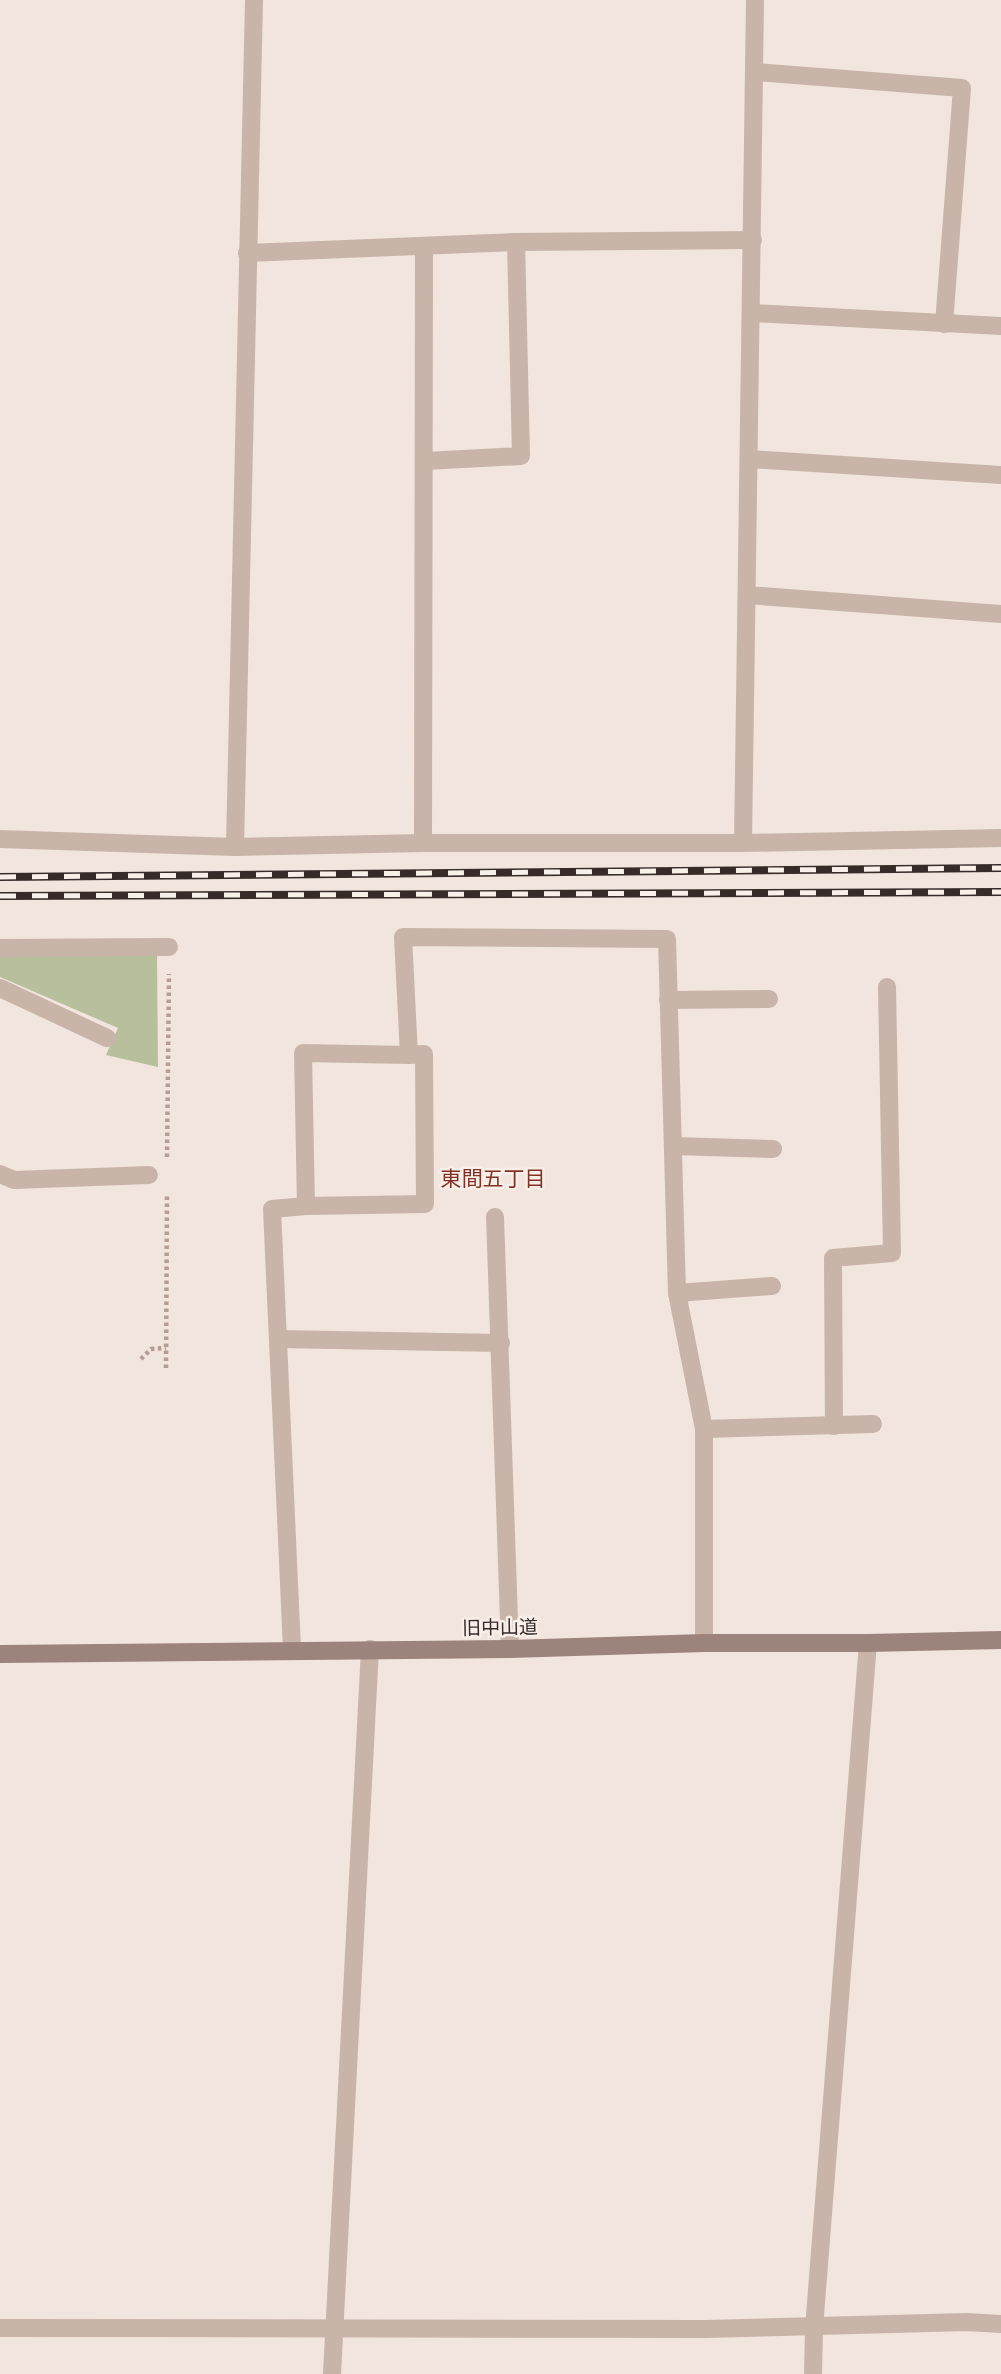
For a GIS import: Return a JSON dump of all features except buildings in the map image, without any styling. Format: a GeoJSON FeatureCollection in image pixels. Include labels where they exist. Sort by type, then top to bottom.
{"type":"FeatureCollection","features":[{"type":"Feature","properties":{"kind":"main road","name":"旧中山道"},"geometry":{"type":"LineString","coordinates":[[0,1654],[292,1649],[510,1649],[704,1643],[1001,1640]]}},
{"type":"Feature","properties":{"kind":"street"},"geometry":{"type":"LineString","coordinates":[[235,847],[254,0]]}},
{"type":"Feature","properties":{"kind":"street"},"geometry":{"type":"LineString","coordinates":[[743,843],[755,0]]}},
{"type":"Feature","properties":{"kind":"street"},"geometry":{"type":"LineString","coordinates":[[755,72],[962,88],[944,324]]}},
{"type":"Feature","properties":{"kind":"street"},"geometry":{"type":"LineString","coordinates":[[247,253],[516,242],[752,240]]}},
{"type":"Feature","properties":{"kind":"street"},"geometry":{"type":"LineString","coordinates":[[425,461],[521,456],[516,242]]}},
{"type":"Feature","properties":{"kind":"street"},"geometry":{"type":"LineString","coordinates":[[423,843],[424,247]]}},
{"type":"Feature","properties":{"kind":"street"},"geometry":{"type":"LineString","coordinates":[[751,313],[1001,326]]}},
{"type":"Feature","properties":{"kind":"street"},"geometry":{"type":"LineString","coordinates":[[749,459],[1001,475]]}},
{"type":"Feature","properties":{"kind":"street"},"geometry":{"type":"LineString","coordinates":[[747,595],[1001,614]]}},
{"type":"Feature","properties":{"kind":"street"},"geometry":{"type":"LineString","coordinates":[[0,839],[235,847],[1001,838]]}},
{"type":"Feature","properties":{"kind":"street"},"geometry":{"type":"LineString","coordinates":[[409,1055],[403,937],[667,939],[677,1293],[704,1429],[704,1643]]}},
{"type":"Feature","properties":{"kind":"street"},"geometry":{"type":"LineString","coordinates":[[0,948],[169,947]]}},
{"type":"Feature","properties":{"kind":"street"},"geometry":{"type":"LineString","coordinates":[[834,1426],[833,1258],[892,1253],[887,987]]}},
{"type":"Feature","properties":{"kind":"street"},"geometry":{"type":"LineString","coordinates":[[0,988],[107,1038]]}},
{"type":"Feature","properties":{"kind":"street"},"geometry":{"type":"LineString","coordinates":[[668,1000],[769,999]]}},
{"type":"Feature","properties":{"kind":"street"},"geometry":{"type":"LineString","coordinates":[[292,1649],[272,1209],[425,1204],[425,1054],[303,1053],[306,1206]]}},
{"type":"Feature","properties":{"kind":"street"},"geometry":{"type":"LineString","coordinates":[[673,1146],[773,1149]]}},
{"type":"Feature","properties":{"kind":"street"},"geometry":{"type":"LineString","coordinates":[[0,1174],[14,1180],[149,1175]]}},
{"type":"Feature","properties":{"kind":"street"},"geometry":{"type":"LineString","coordinates":[[495,1217],[510,1649]]}},
{"type":"Feature","properties":{"kind":"street"},"geometry":{"type":"LineString","coordinates":[[677,1293],[772,1286]]}},
{"type":"Feature","properties":{"kind":"street"},"geometry":{"type":"LineString","coordinates":[[278,1339],[501,1343]]}},
{"type":"Feature","properties":{"kind":"street"},"geometry":{"type":"LineString","coordinates":[[704,1429],[873,1424]]}},
{"type":"Feature","properties":{"kind":"street"},"geometry":{"type":"LineString","coordinates":[[813,2374],[814,2328],[868,1643]]}},
{"type":"Feature","properties":{"kind":"street"},"geometry":{"type":"LineString","coordinates":[[332,2374],[370,1649]]}},
{"type":"Feature","properties":{"kind":"street"},"geometry":{"type":"LineString","coordinates":[[0,2328],[814,2328],[967,2322],[1001,2324]]}},
{"type":"Feature","properties":{"kind":"path"},"geometry":{"type":"LineString","coordinates":[[141,1359],[151,1349],[166,1348]]}},
{"type":"Feature","properties":{"kind":"green space"},"geometry":{"type":"Polygon","coordinates":[[[0,955],[157,955],[158,1067],[106,1055],[118,1028],[0,977],[0,955]]]}},
{"type":"Feature","properties":{"kind":"railway"},"geometry":{"type":"LineString","coordinates":[[0,877],[1001,868]]}},
{"type":"Feature","properties":{"kind":"railway"},"geometry":{"type":"LineString","coordinates":[[0,896],[1001,892]]}},
{"type":"Feature","properties":{"kind":"district","name":"東間五丁目"},"geometry":{"type":"Point","coordinates":[493,1179]}}]}
